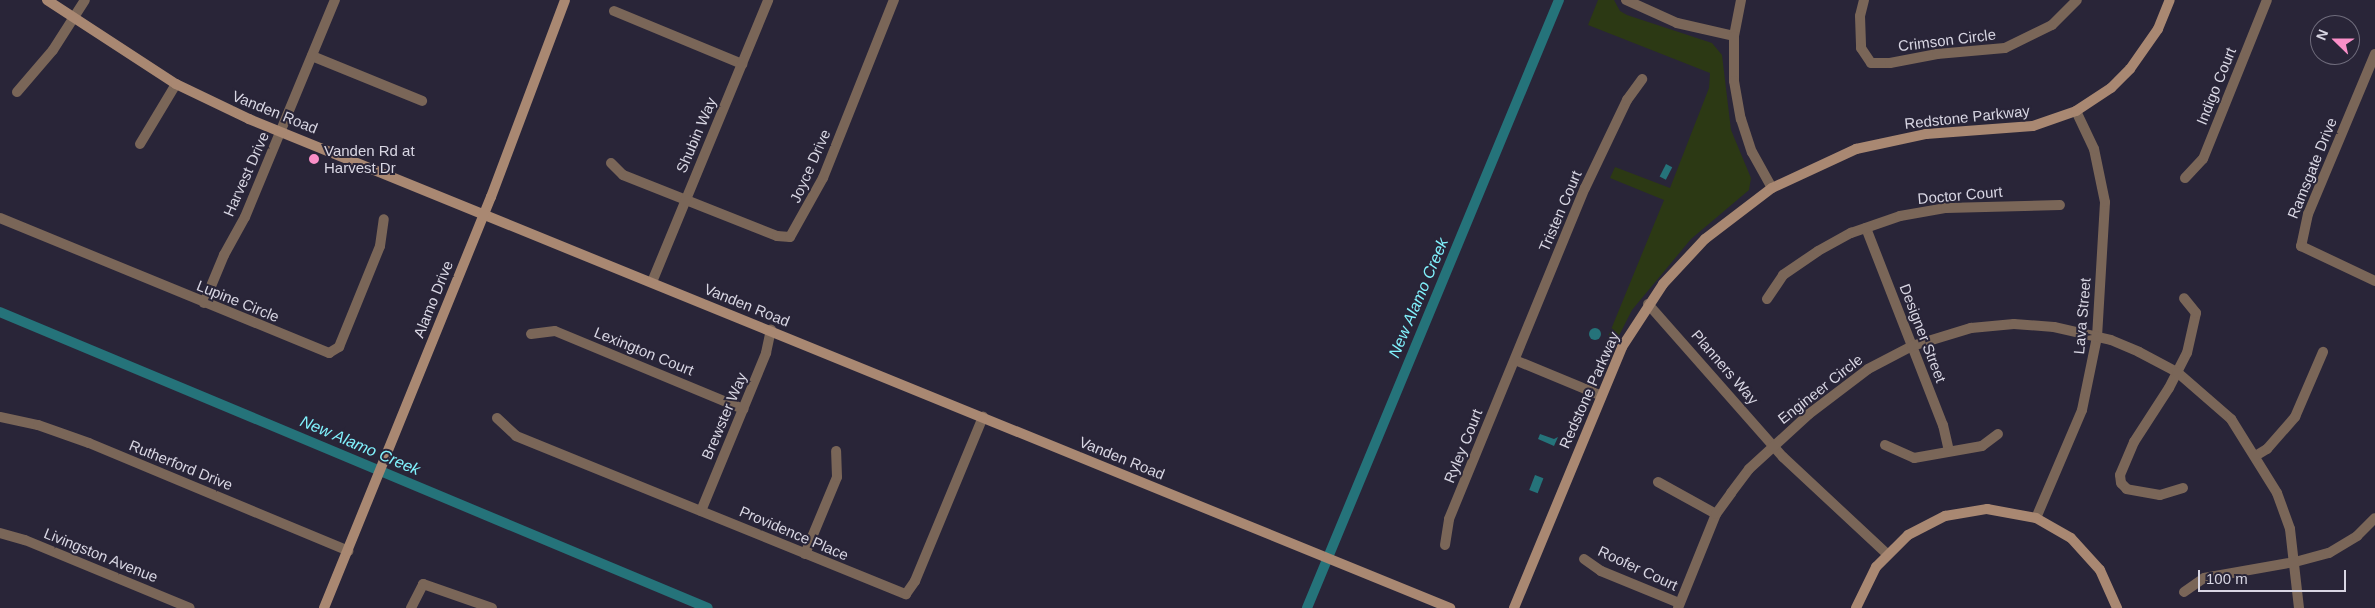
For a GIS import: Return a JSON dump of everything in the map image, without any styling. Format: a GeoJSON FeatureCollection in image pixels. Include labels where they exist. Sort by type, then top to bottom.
{"type":"FeatureCollection","features":[{"type":"Feature","properties":{"kind":"street","name":"Vanden Road"},"geometry":{"type":"LineString","coordinates":[[47,0],[176,84],[281,132],[402,178],[483,215],[771,330],[1450,608]]}},
{"type":"Feature","properties":{"kind":"street"},"geometry":{"type":"LineString","coordinates":[[17,92],[75,17],[85,0]]}},
{"type":"Feature","properties":{"kind":"street","name":"Harvest Drive"},"geometry":{"type":"LineString","coordinates":[[204,303],[281,132],[335,0]]}},
{"type":"Feature","properties":{"kind":"street","name":"Alamo Drive"},"geometry":{"type":"LineString","coordinates":[[324,608],[483,215],[565,0]]}},
{"type":"Feature","properties":{"kind":"street","name":"Shubin Way"},"geometry":{"type":"LineString","coordinates":[[652,282],[768,0]]}},
{"type":"Feature","properties":{"kind":"street","name":"Joyce Drive"},"geometry":{"type":"LineString","coordinates":[[686,199],[777,236],[790,237],[823,178],[883,34],[894,0]]}},
{"type":"Feature","properties":{"kind":"street"},"geometry":{"type":"LineString","coordinates":[[1626,0],[1678,24],[1734,36]]}},
{"type":"Feature","properties":{"kind":"street"},"geometry":{"type":"LineString","coordinates":[[1742,0],[1734,36],[1734,82],[1740,119],[1752,152],[1772,188]]}},
{"type":"Feature","properties":{"kind":"street","name":"Crimson Circle"},"geometry":{"type":"LineString","coordinates":[[1864,0],[1860,16],[1862,48],[1871,63],[1890,63],[1937,54],[2005,48],[2052,25],[2077,0]]}},
{"type":"Feature","properties":{"kind":"street","name":"Redstone Parkway"},"geometry":{"type":"LineString","coordinates":[[1514,608],[1600,395],[1622,347],[1648,304],[1675,270],[1705,239],[1772,188],[1827,161],[1889,140],[1926,134],[2018,129],[2048,122],[2076,111],[2111,88],[2130,69],[2158,29],[2170,0]]}},
{"type":"Feature","properties":{"kind":"street","name":"Indigo Court"},"geometry":{"type":"LineString","coordinates":[[2185,178],[2203,159],[2267,0]]}},
{"type":"Feature","properties":{"kind":"street"},"geometry":{"type":"LineString","coordinates":[[614,11],[742,64]]}},
{"type":"Feature","properties":{"kind":"street","name":"Ramsgate Drive"},"geometry":{"type":"LineString","coordinates":[[2375,54],[2308,214],[2301,246],[2308,252],[2375,281]]}},
{"type":"Feature","properties":{"kind":"street"},"geometry":{"type":"LineString","coordinates":[[312,56],[422,101]]}},
{"type":"Feature","properties":{"kind":"street","name":"Tristen Court"},"geometry":{"type":"LineString","coordinates":[[1515,360],[1585,188],[1627,100],[1642,79]]}},
{"type":"Feature","properties":{"kind":"street"},"geometry":{"type":"LineString","coordinates":[[140,144],[176,84]]}},
{"type":"Feature","properties":{"kind":"street","name":"Lava Street"},"geometry":{"type":"LineString","coordinates":[[2036,518],[2082,410],[2097,336],[2105,202],[2094,149],[2076,111]]}},
{"type":"Feature","properties":{"kind":"street"},"geometry":{"type":"LineString","coordinates":[[611,163],[623,174],[686,199]]}},
{"type":"Feature","properties":{"kind":"street","name":"Doctor Court"},"geometry":{"type":"LineString","coordinates":[[1768,299],[1783,275],[1818,251],[1866,228],[1900,216],[1946,208],[2060,205]]}},
{"type":"Feature","properties":{"kind":"street","name":"Lupine Circle"},"geometry":{"type":"LineString","coordinates":[[0,218],[329,354],[339,347],[343,338],[380,246],[384,219]]}},
{"type":"Feature","properties":{"kind":"street","name":"Designer Street"},"geometry":{"type":"LineString","coordinates":[[1866,228],[1943,425],[1949,450]]}},
{"type":"Feature","properties":{"kind":"street"},"geometry":{"type":"LineString","coordinates":[[2183,488],[2160,495],[2127,489],[2121,484],[2120,475],[2134,442],[2177,372],[2193,335],[2196,313],[2184,298]]}},
{"type":"Feature","properties":{"kind":"street","name":"Planners Way"},"geometry":{"type":"LineString","coordinates":[[1648,304],[1773,446],[1886,553]]}},
{"type":"Feature","properties":{"kind":"street","name":"Engineer Circle"},"geometry":{"type":"LineString","coordinates":[[1679,606],[1716,514],[1749,469],[1843,386],[1868,369],[1912,346],[1971,328],[2014,324],[2054,326],[2097,336],[2139,352],[2177,372],[2231,419],[2257,455],[2277,493],[2290,529],[2296,562],[2299,608]]}},
{"type":"Feature","properties":{"kind":"street","name":"Brewster Way"},"geometry":{"type":"LineString","coordinates":[[701,511],[766,353],[771,330]]}},
{"type":"Feature","properties":{"kind":"street","name":"Lexington Court"},"geometry":{"type":"LineString","coordinates":[[531,334],[554,331],[743,409]]}},
{"type":"Feature","properties":{"kind":"street"},"geometry":{"type":"LineString","coordinates":[[2257,455],[2267,449],[2295,417],[2323,352]]}},
{"type":"Feature","properties":{"kind":"street"},"geometry":{"type":"LineString","coordinates":[[1515,360],[1600,395]]}},
{"type":"Feature","properties":{"kind":"street","name":"Ryley Court"},"geometry":{"type":"LineString","coordinates":[[1445,545],[1449,519],[1515,360]]}},
{"type":"Feature","properties":{"kind":"street","name":"Rutherford Drive"},"geometry":{"type":"LineString","coordinates":[[0,417],[38,425],[88,443],[348,550]]}},
{"type":"Feature","properties":{"kind":"street","name":"Providence Place"},"geometry":{"type":"LineString","coordinates":[[497,418],[516,436],[906,594],[915,581],[983,417]]}},
{"type":"Feature","properties":{"kind":"street"},"geometry":{"type":"LineString","coordinates":[[1885,445],[1914,458],[1949,450],[1982,446],[1998,434]]}},
{"type":"Feature","properties":{"kind":"street"},"geometry":{"type":"LineString","coordinates":[[805,554],[837,477],[836,450]]}},
{"type":"Feature","properties":{"kind":"street"},"geometry":{"type":"LineString","coordinates":[[1658,482],[1716,514]]}},
{"type":"Feature","properties":{"kind":"street"},"geometry":{"type":"LineString","coordinates":[[1856,608],[1870,576],[1886,553],[1916,529],[1955,513],[1998,510],[2036,518],[2062,532],[2087,553],[2106,579],[2117,608]]}},
{"type":"Feature","properties":{"kind":"street"},"geometry":{"type":"LineString","coordinates":[[2184,592],[2204,578],[2296,562],[2329,552],[2357,536],[2375,518]]}},
{"type":"Feature","properties":{"kind":"street","name":"Livingston Avenue"},"geometry":{"type":"LineString","coordinates":[[0,533],[26,540],[190,608]]}},
{"type":"Feature","properties":{"kind":"street","name":"Roofer Court"},"geometry":{"type":"LineString","coordinates":[[1584,559],[1601,571],[1679,606]]}},
{"type":"Feature","properties":{"kind":"street"},"geometry":{"type":"LineString","coordinates":[[411,608],[423,584],[492,608]]}},
{"type":"Feature","properties":{"kind":"shaded area"},"geometry":{"type":"Polygon","coordinates":[[[1598,0],[1614,0],[1620,11],[1627,15],[1712,43],[1722,55],[1731,130],[1751,178],[1749,190],[1691,239],[1632,310],[1601,371],[1594,371],[1664,200],[1610,178],[1615,167],[1670,188],[1709,88],[1710,73],[1588,25],[1598,0]]]}},
{"type":"Feature","properties":{"kind":"shaded area"},"geometry":{"type":"Polygon","coordinates":[[[1666,164],[1672,167],[1666,180],[1660,176],[1666,164]]]}},
{"type":"Feature","properties":{"kind":"shaded area"},"geometry":{"type":"Polygon","coordinates":[[[1593,328],[1597,328],[1601,334],[1597,340],[1593,340],[1589,336],[1589,332],[1593,328]]]}},
{"type":"Feature","properties":{"kind":"shaded area"},"geometry":{"type":"Polygon","coordinates":[[[1540,434],[1554,439],[1558,437],[1554,446],[1538,439],[1540,434]]]}},
{"type":"Feature","properties":{"kind":"shaded area"},"geometry":{"type":"Polygon","coordinates":[[[1535,475],[1543,478],[1538,493],[1529,490],[1535,475]]]}},
{"type":"Feature","properties":{"kind":"waterway","name":"New Alamo Creek"},"geometry":{"type":"LineString","coordinates":[[1307,608],[1559,0]]}},
{"type":"Feature","properties":{"kind":"waterway","name":"New Alamo Creek"},"geometry":{"type":"LineString","coordinates":[[0,312],[708,608]]}},
{"type":"Feature","properties":{"kind":"place","name":"Vanden Rd at Harvest Dr"},"geometry":{"type":"Point","coordinates":[314,159]}}]}
